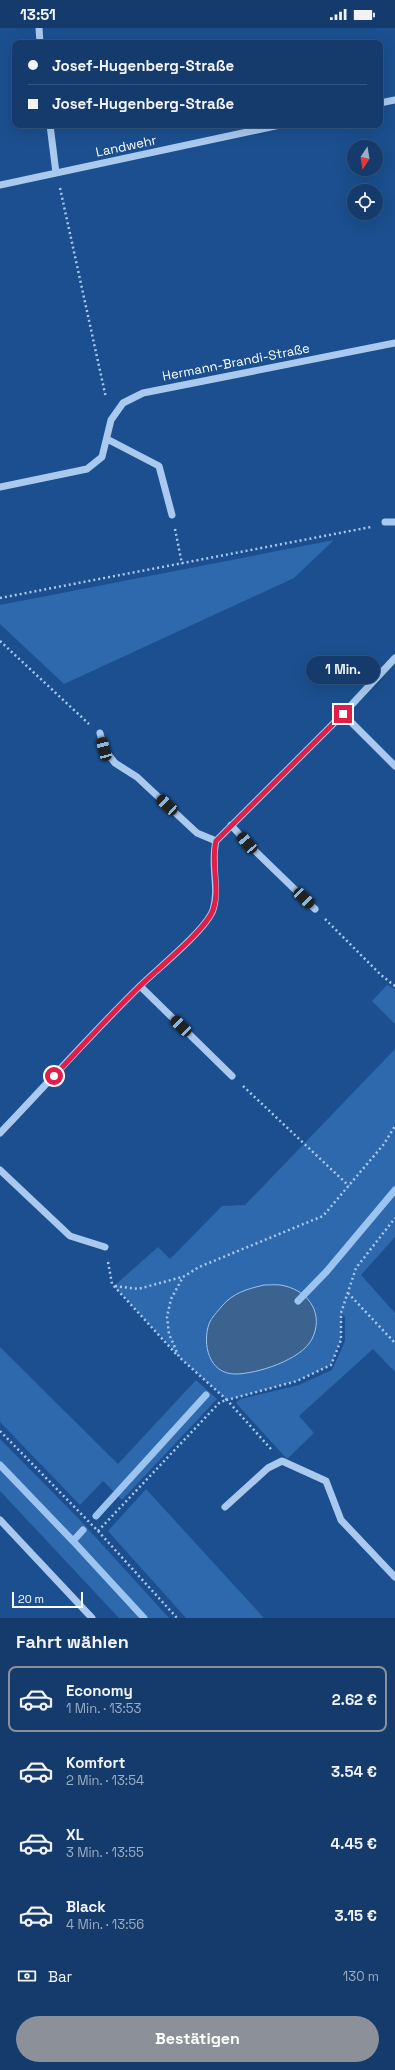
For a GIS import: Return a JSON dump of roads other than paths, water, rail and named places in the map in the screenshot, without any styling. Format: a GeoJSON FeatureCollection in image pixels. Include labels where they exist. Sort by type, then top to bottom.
{"type":"FeatureCollection","features":[{"type":"Feature","properties":{"kind":"street"},"geometry":{"type":"LineString","coordinates":[[39,28],[40,40]]}},
{"type":"Feature","properties":{"kind":"street"},"geometry":{"type":"LineString","coordinates":[[383,103],[395,100]]}},
{"type":"Feature","properties":{"kind":"street"},"geometry":{"type":"LineString","coordinates":[[50,128],[56,173]]}},
{"type":"Feature","properties":{"kind":"street","name":"Landwehr"},"geometry":{"type":"LineString","coordinates":[[0,185],[266,128]]}},
{"type":"Feature","properties":{"kind":"street","name":"Hermann-Brandi-Straße"},"geometry":{"type":"LineString","coordinates":[[0,487],[87,469],[102,457],[111,420],[124,403],[143,393],[395,343]]}},
{"type":"Feature","properties":{"kind":"street"},"geometry":{"type":"LineString","coordinates":[[107,439],[159,466],[172,515]]}},
{"type":"Feature","properties":{"kind":"street"},"geometry":{"type":"LineString","coordinates":[[385,522],[395,522]]}},
{"type":"Feature","properties":{"kind":"street"},"geometry":{"type":"LineString","coordinates":[[0,1133],[140,986],[206,923],[213,910],[216,894],[212,855],[216,841],[343,714],[395,658]]}},
{"type":"Feature","properties":{"kind":"street"},"geometry":{"type":"LineString","coordinates":[[343,714],[395,766]]}},
{"type":"Feature","properties":{"kind":"street"},"geometry":{"type":"LineString","coordinates":[[100,733],[104,749],[115,763],[137,777],[197,833],[216,841]]}},
{"type":"Feature","properties":{"kind":"street"},"geometry":{"type":"LineString","coordinates":[[232,825],[247,843],[315,909]]}},
{"type":"Feature","properties":{"kind":"street"},"geometry":{"type":"LineString","coordinates":[[140,986],[232,1076]]}},
{"type":"Feature","properties":{"kind":"street"},"geometry":{"type":"LineString","coordinates":[[0,1170],[70,1236],[105,1247]]}},
{"type":"Feature","properties":{"kind":"street"},"geometry":{"type":"LineString","coordinates":[[225,1507],[268,1468],[282,1462],[326,1481],[342,1520],[395,1577]]}},
{"type":"Feature","properties":{"kind":"street"},"geometry":{"type":"LineString","coordinates":[[0,1520],[92,1618]]}},
{"type":"Feature","properties":{"kind":"waterway"},"geometry":{"type":"LineString","coordinates":[[298,1301],[327,1271],[395,1190]]}},
{"type":"Feature","properties":{"kind":"waterway"},"geometry":{"type":"LineString","coordinates":[[96,1516],[206,1395]]}},
{"type":"Feature","properties":{"kind":"waterway"},"geometry":{"type":"LineString","coordinates":[[0,1465],[73,1541]]}},
{"type":"Feature","properties":{"kind":"waterway"},"geometry":{"type":"LineString","coordinates":[[83,1530],[73,1541],[144,1618]]}}]}
